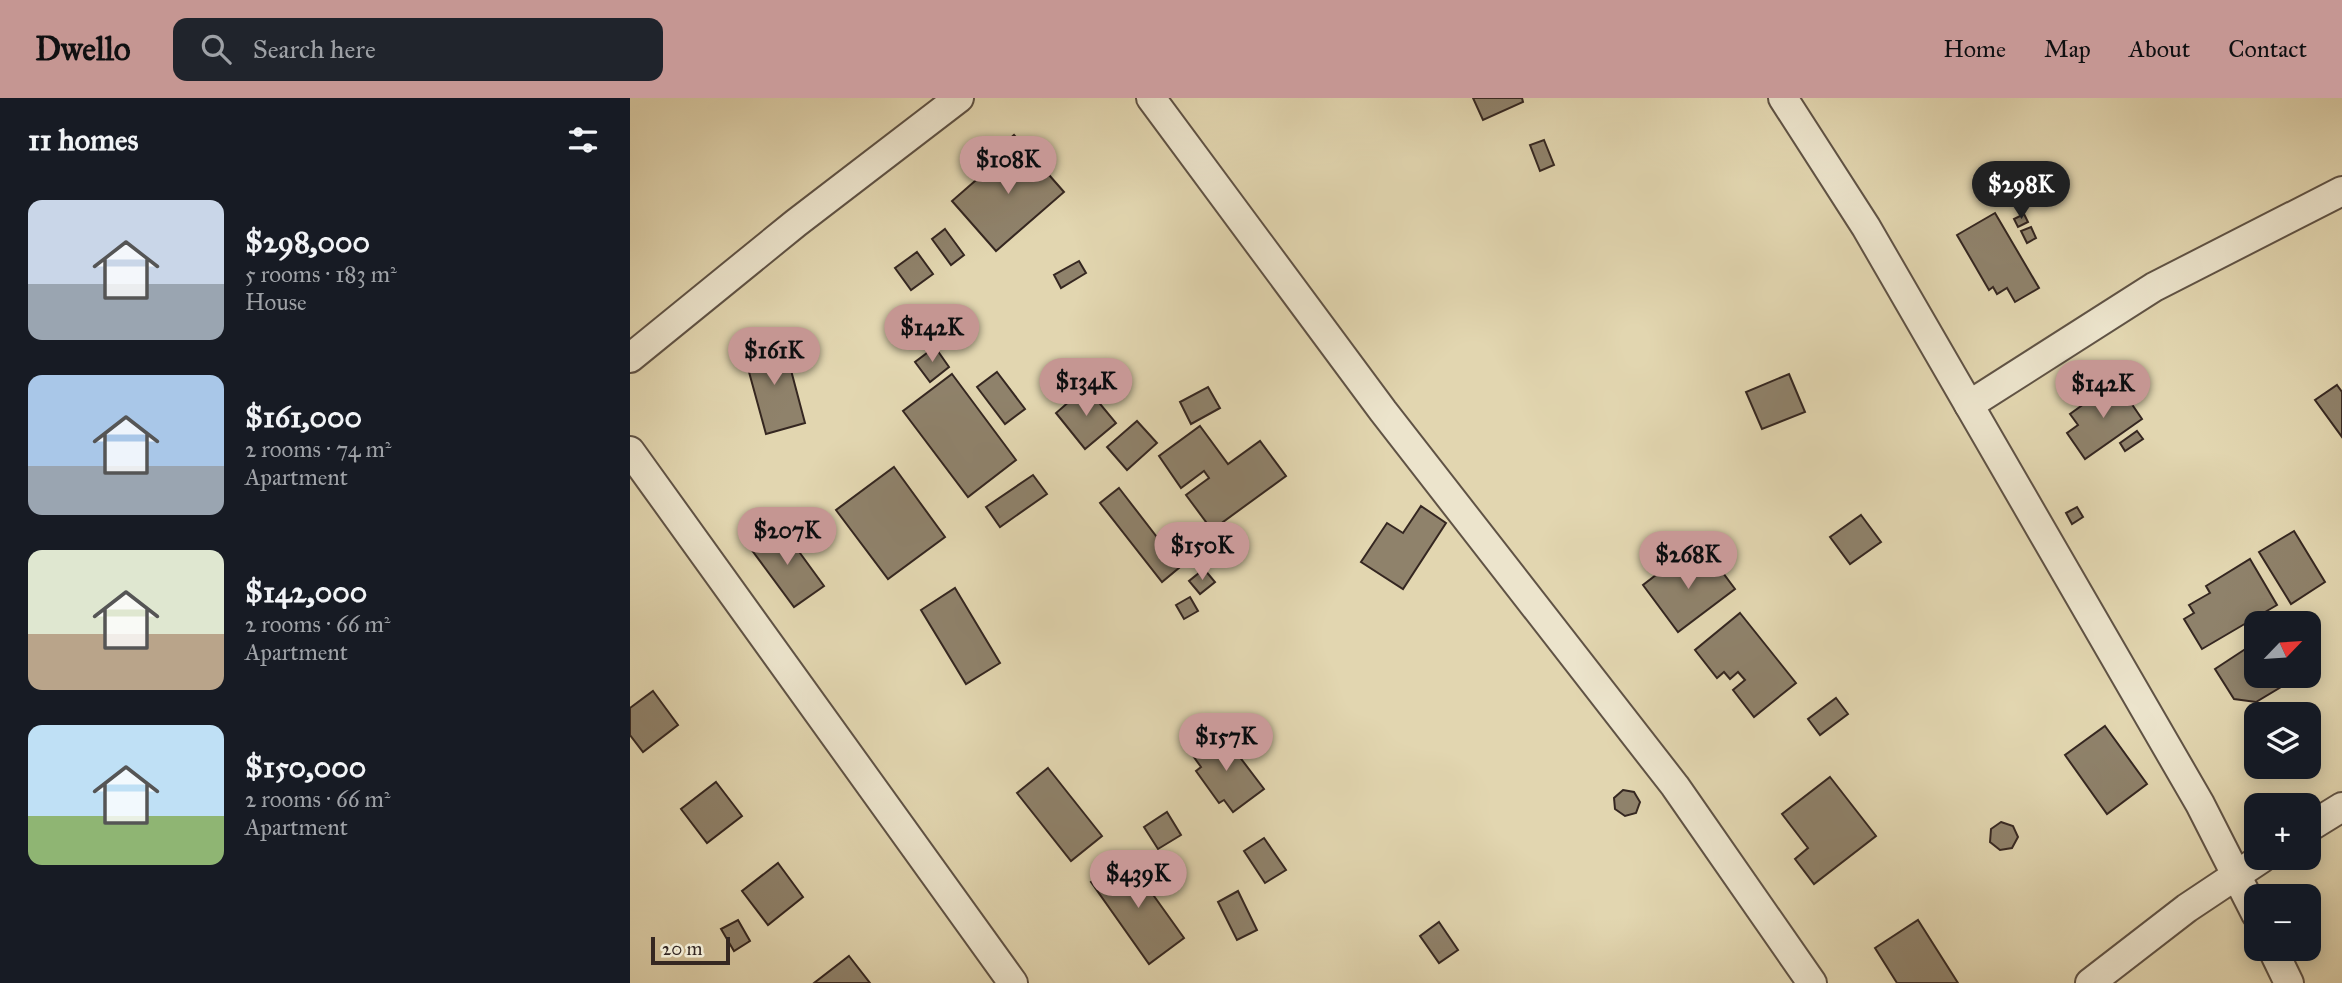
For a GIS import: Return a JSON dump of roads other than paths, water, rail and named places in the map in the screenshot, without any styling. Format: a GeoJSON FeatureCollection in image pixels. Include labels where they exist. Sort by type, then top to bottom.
{"type":"FeatureCollection","features":[{"type":"Feature","properties":{"kind":"street"},"geometry":{"type":"LineString","coordinates":[[630,358],[796,223],[959,98]]}},
{"type":"Feature","properties":{"kind":"street"},"geometry":{"type":"LineString","coordinates":[[1151,98],[1383,411],[1675,786],[1812,983]]}},
{"type":"Feature","properties":{"kind":"street"},"geometry":{"type":"LineString","coordinates":[[1783,98],[1866,227],[2200,804],[2244,889]]}},
{"type":"Feature","properties":{"kind":"street"},"geometry":{"type":"LineString","coordinates":[[1969,405],[2154,287],[2342,191]]}},
{"type":"Feature","properties":{"kind":"street"},"geometry":{"type":"LineString","coordinates":[[630,452],[1013,983]]}},
{"type":"Feature","properties":{"kind":"street"},"geometry":{"type":"LineString","coordinates":[[2321,820],[2342,807]]}},
{"type":"Feature","properties":{"kind":"street"},"geometry":{"type":"LineString","coordinates":[[2090,983],[2244,870]]}},
{"type":"Feature","properties":{"kind":"street"},"geometry":{"type":"LineString","coordinates":[[2278,961],[2288,983]]}}]}
